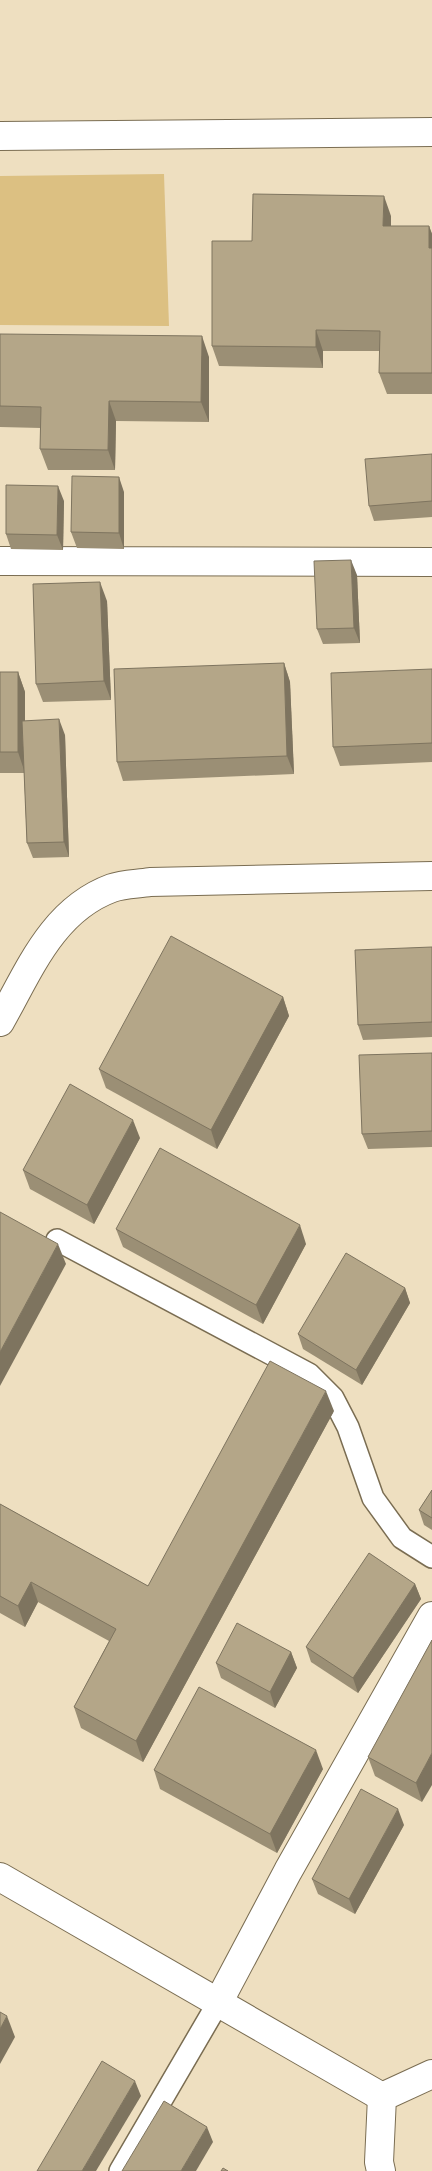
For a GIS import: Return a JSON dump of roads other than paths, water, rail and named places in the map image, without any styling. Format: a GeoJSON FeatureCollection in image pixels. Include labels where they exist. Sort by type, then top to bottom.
{"type":"FeatureCollection","features":[{"type":"Feature","properties":{"kind":"street"},"geometry":{"type":"LineString","coordinates":[[0,136],[432,132]]}},
{"type":"Feature","properties":{"kind":"street"},"geometry":{"type":"LineString","coordinates":[[0,561],[432,562]]}},
{"type":"Feature","properties":{"kind":"street"},"geometry":{"type":"LineString","coordinates":[[0,1022],[49,934],[79,904],[112,888],[150,882],[432,876]]}},
{"type":"Feature","properties":{"kind":"street"},"geometry":{"type":"LineString","coordinates":[[218,2002],[288,1871],[432,1616]]}},
{"type":"Feature","properties":{"kind":"street"},"geometry":{"type":"LineString","coordinates":[[0,1877],[382,2097]]}},
{"type":"Feature","properties":{"kind":"street"},"geometry":{"type":"LineString","coordinates":[[382,2097],[432,2074]]}},
{"type":"Feature","properties":{"kind":"street"},"geometry":{"type":"LineString","coordinates":[[381,2171],[379,2162],[382,2097]]}},
{"type":"Feature","properties":{"kind":"lane"},"geometry":{"type":"LineString","coordinates":[[57,1240],[310,1374],[333,1398],[348,1427],[373,1498],[402,1538],[432,1557]]}},
{"type":"Feature","properties":{"kind":"lane"},"geometry":{"type":"LineString","coordinates":[[120,2171],[218,2002]]}}]}
